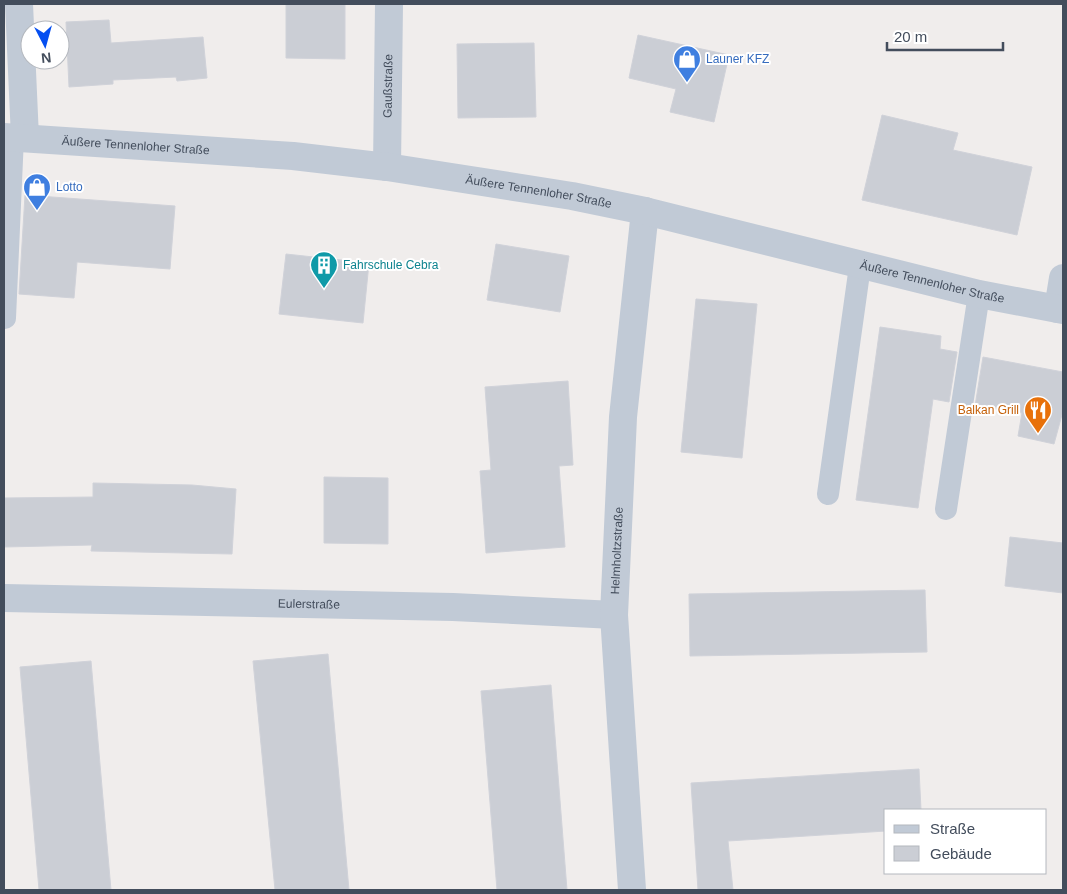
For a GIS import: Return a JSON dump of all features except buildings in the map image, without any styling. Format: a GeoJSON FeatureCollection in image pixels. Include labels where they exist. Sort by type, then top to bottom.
{"type":"FeatureCollection","features":[{"type":"Feature","properties":{"kind":"street"},"geometry":{"type":"LineString","coordinates":[[14,137],[19,4]]}},
{"type":"Feature","properties":{"kind":"street","name":"Gaußstraße"},"geometry":{"type":"LineString","coordinates":[[387,167],[390,4]]}},
{"type":"Feature","properties":{"kind":"street","name":"Äußere Tennenloher Straße"},"geometry":{"type":"LineString","coordinates":[[14,137],[293,156],[387,167],[572,196],[645,211],[860,266],[979,294],[1060,310]]}},
{"type":"Feature","properties":{"kind":"street","name":"Helmholtzstraße"},"geometry":{"type":"LineString","coordinates":[[632,890],[614,615],[623,417],[645,211]]}},
{"type":"Feature","properties":{"kind":"street"},"geometry":{"type":"LineString","coordinates":[[1060,310],[1063,278]]}},
{"type":"Feature","properties":{"kind":"street","name":"Eulerstraße"},"geometry":{"type":"LineString","coordinates":[[4,598],[453,607],[614,615]]}},
{"type":"Feature","properties":{"kind":"lane"},"geometry":{"type":"LineString","coordinates":[[5,318],[14,137]]}},
{"type":"Feature","properties":{"kind":"lane"},"geometry":{"type":"LineString","coordinates":[[828,494],[860,266]]}},
{"type":"Feature","properties":{"kind":"lane"},"geometry":{"type":"LineString","coordinates":[[946,509],[979,294]]}},
{"type":"Feature","properties":{"kind":"place","name":"Launer KFZ"},"geometry":{"type":"Point","coordinates":[687,83]}},
{"type":"Feature","properties":{"kind":"place","name":"Lotto"},"geometry":{"type":"Point","coordinates":[37,211]}},
{"type":"Feature","properties":{"kind":"place","name":"Fahrschule Cebra"},"geometry":{"type":"Point","coordinates":[324,289]}},
{"type":"Feature","properties":{"kind":"place","name":"Balkan Grill"},"geometry":{"type":"Point","coordinates":[1038,434]}}]}
